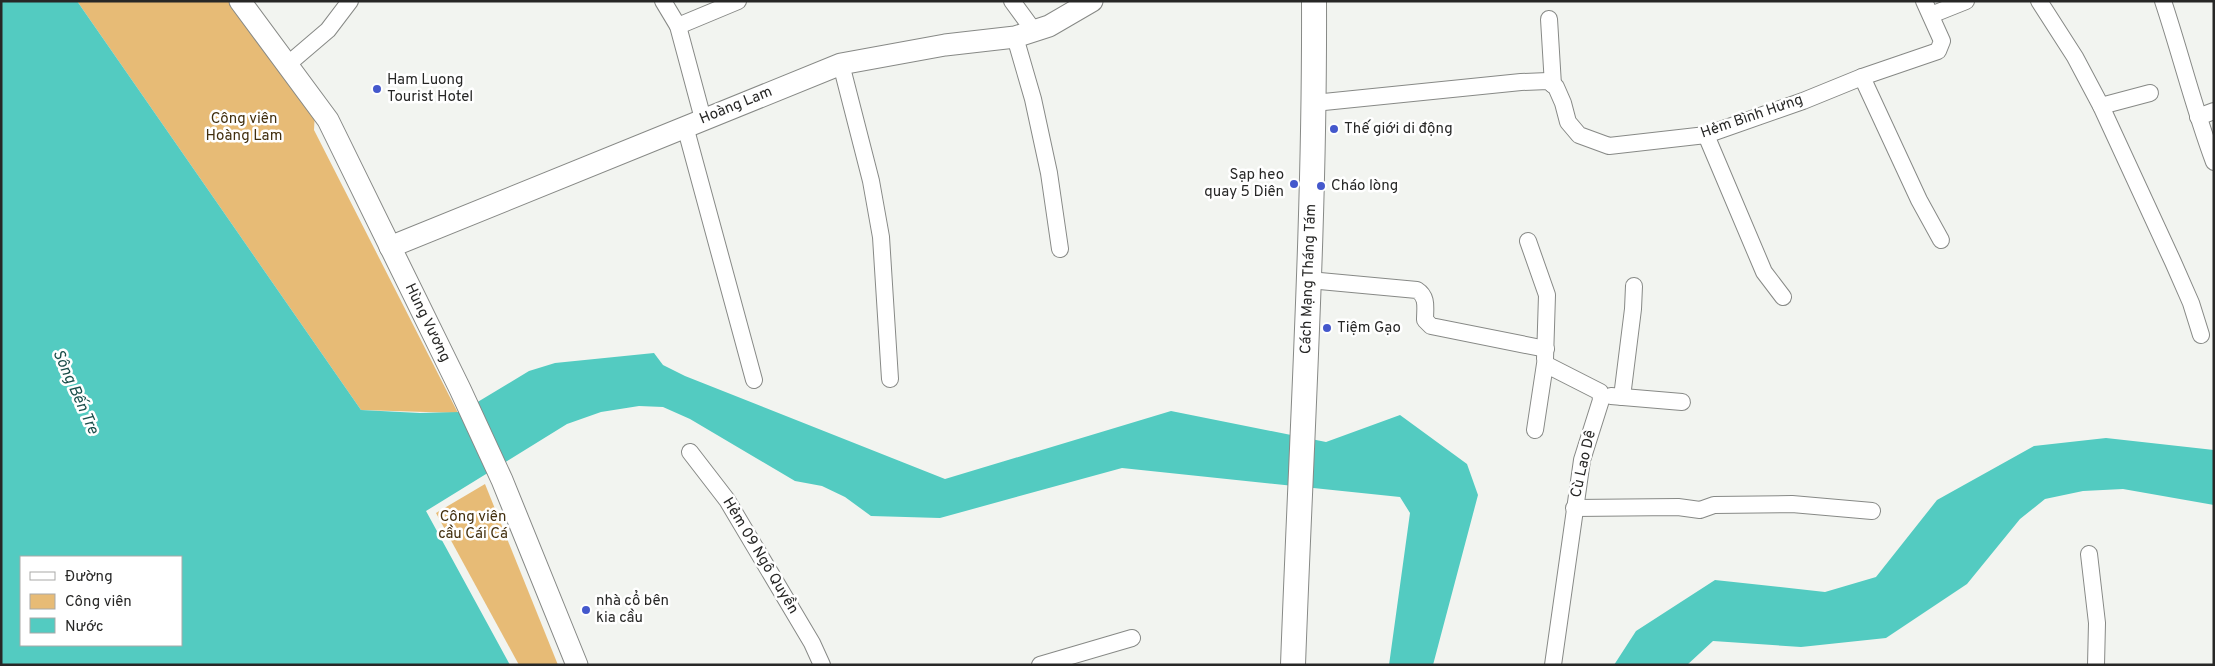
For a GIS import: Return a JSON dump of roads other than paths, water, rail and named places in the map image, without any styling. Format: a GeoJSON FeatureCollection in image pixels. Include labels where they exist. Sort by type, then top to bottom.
{"type":"FeatureCollection","features":[{"type":"Feature","properties":{"kind":"main road","name":"Cách Mạng Tháng Tám"},"geometry":{"type":"LineString","coordinates":[[1294,665],[1309,280],[1314,103],[1314,1]]}},
{"type":"Feature","properties":{"kind":"street","name":"Hùng Vương"},"geometry":{"type":"LineString","coordinates":[[240,1],[328,120],[502,480],[577,665]]}},
{"type":"Feature","properties":{"kind":"street"},"geometry":{"type":"LineString","coordinates":[[287,65],[328,30],[350,1]]}},
{"type":"Feature","properties":{"kind":"street"},"geometry":{"type":"LineString","coordinates":[[663,1],[678,26],[694,123],[754,380]]}},
{"type":"Feature","properties":{"kind":"street"},"geometry":{"type":"LineString","coordinates":[[678,26],[738,1]]}},
{"type":"Feature","properties":{"kind":"street"},"geometry":{"type":"LineString","coordinates":[[1012,1],[1024,34],[1033,99],[1049,173],[1060,249]]}},
{"type":"Feature","properties":{"kind":"street","name":"Hoàng Lam"},"geometry":{"type":"LineString","coordinates":[[390,247],[841,64],[945,45],[1024,34],[1049,26],[1092,1]]}},
{"type":"Feature","properties":{"kind":"street"},"geometry":{"type":"LineString","coordinates":[[1927,8],[1966,1]]}},
{"type":"Feature","properties":{"kind":"street"},"geometry":{"type":"LineString","coordinates":[[2039,1],[2075,57],[2101,106],[2173,262],[2202,335]]}},
{"type":"Feature","properties":{"kind":"street"},"geometry":{"type":"LineString","coordinates":[[2163,1],[2184,64],[2198,117],[2214,162]]}},
{"type":"Feature","properties":{"kind":"street","name":"Hẻm Bình Hưng"},"geometry":{"type":"LineString","coordinates":[[1553,84],[1563,103],[1568,122],[1579,135],[1609,146],[1706,135],[1938,51],[1942,41],[1927,8]]}},
{"type":"Feature","properties":{"kind":"street"},"geometry":{"type":"LineString","coordinates":[[1549,19],[1553,84]]}},
{"type":"Feature","properties":{"kind":"street"},"geometry":{"type":"LineString","coordinates":[[841,64],[871,181],[881,237],[890,379]]}},
{"type":"Feature","properties":{"kind":"street"},"geometry":{"type":"LineString","coordinates":[[1862,77],[1941,240]]}},
{"type":"Feature","properties":{"kind":"street"},"geometry":{"type":"LineString","coordinates":[[1314,103],[1521,82],[1548,81],[1553,84]]}},
{"type":"Feature","properties":{"kind":"street"},"geometry":{"type":"LineString","coordinates":[[2101,106],[2150,93]]}},
{"type":"Feature","properties":{"kind":"street"},"geometry":{"type":"LineString","coordinates":[[2198,117],[2214,111]]}},
{"type":"Feature","properties":{"kind":"street"},"geometry":{"type":"LineString","coordinates":[[1706,135],[1764,272],[1783,296]]}},
{"type":"Feature","properties":{"kind":"street"},"geometry":{"type":"LineString","coordinates":[[1528,241],[1547,295],[1545,356],[1535,430]]}},
{"type":"Feature","properties":{"kind":"street"},"geometry":{"type":"LineString","coordinates":[[1309,280],[1417,290],[1425,299],[1425,320],[1431,326],[1545,356],[1602,395],[1682,402]]}},
{"type":"Feature","properties":{"kind":"street"},"geometry":{"type":"LineString","coordinates":[[1622,397],[1634,310],[1634,286]]}},
{"type":"Feature","properties":{"kind":"street","name":"Cù Lao Dê"},"geometry":{"type":"LineString","coordinates":[[1553,665],[1582,460],[1602,395]]}},
{"type":"Feature","properties":{"kind":"street","name":"Hẻm 09 Ngô Quyền"},"geometry":{"type":"LineString","coordinates":[[690,452],[727,500],[812,643],[822,665]]}},
{"type":"Feature","properties":{"kind":"street"},"geometry":{"type":"LineString","coordinates":[[1574,508],[1678,507],[1700,510],[1723,504],[1792,504],[1872,511]]}},
{"type":"Feature","properties":{"kind":"street"},"geometry":{"type":"LineString","coordinates":[[2090,554],[2097,623],[2096,665]]}},
{"type":"Feature","properties":{"kind":"street"},"geometry":{"type":"LineString","coordinates":[[1040,665],[1132,638]]}},
{"type":"Feature","properties":{"kind":"water","name":"Sông Bến Tre"},"geometry":{"type":"Polygon","coordinates":[[[1,1],[77,1],[361,410],[420,413],[461,412],[529,371],[555,363],[654,353],[663,365],[685,376],[945,479],[1171,411],[1326,442],[1400,415],[1467,464],[1478,495],[1433,665],[1389,665],[1410,513],[1400,497],[1122,468],[940,518],[871,516],[845,497],[822,486],[795,481],[690,419],[663,407],[639,406],[601,412],[567,424],[426,511],[510,665],[1,665],[1,1]]]}},
{"type":"Feature","properties":{"kind":"water"},"geometry":{"type":"Polygon","coordinates":[[[2106,438],[2214,450],[2214,505],[2123,489],[2083,491],[2045,499],[2020,519],[1967,584],[1886,638],[1801,647],[1713,641],[1687,665],[1614,665],[1636,631],[1715,580],[1825,592],[1876,577],[1937,500],[2034,446],[2106,438]]]}},
{"type":"Feature","properties":{"kind":"place","name":"Ham Luong Tourist Hotel"},"geometry":{"type":"Point","coordinates":[377,89]}},
{"type":"Feature","properties":{"kind":"place","name":"Thế giới di động"},"geometry":{"type":"Point","coordinates":[1334,129]}},
{"type":"Feature","properties":{"kind":"place","name":"Sạp heo quay 5 Diên"},"geometry":{"type":"Point","coordinates":[1294,184]}},
{"type":"Feature","properties":{"kind":"place","name":"Cháo lòng"},"geometry":{"type":"Point","coordinates":[1321,186]}},
{"type":"Feature","properties":{"kind":"place","name":"Tiệm Gạo"},"geometry":{"type":"Point","coordinates":[1327,328]}},
{"type":"Feature","properties":{"kind":"place","name":"nhà cổ bên kia cầu"},"geometry":{"type":"Point","coordinates":[586,610]}},
{"type":"Feature","properties":{"kind":"park label","name":"Công viên Hoàng Lam"},"geometry":{"type":"Point","coordinates":[244,128]}},
{"type":"Feature","properties":{"kind":"park label","name":"Công viên cầu Cái Cá"},"geometry":{"type":"Point","coordinates":[473,526]}}]}
